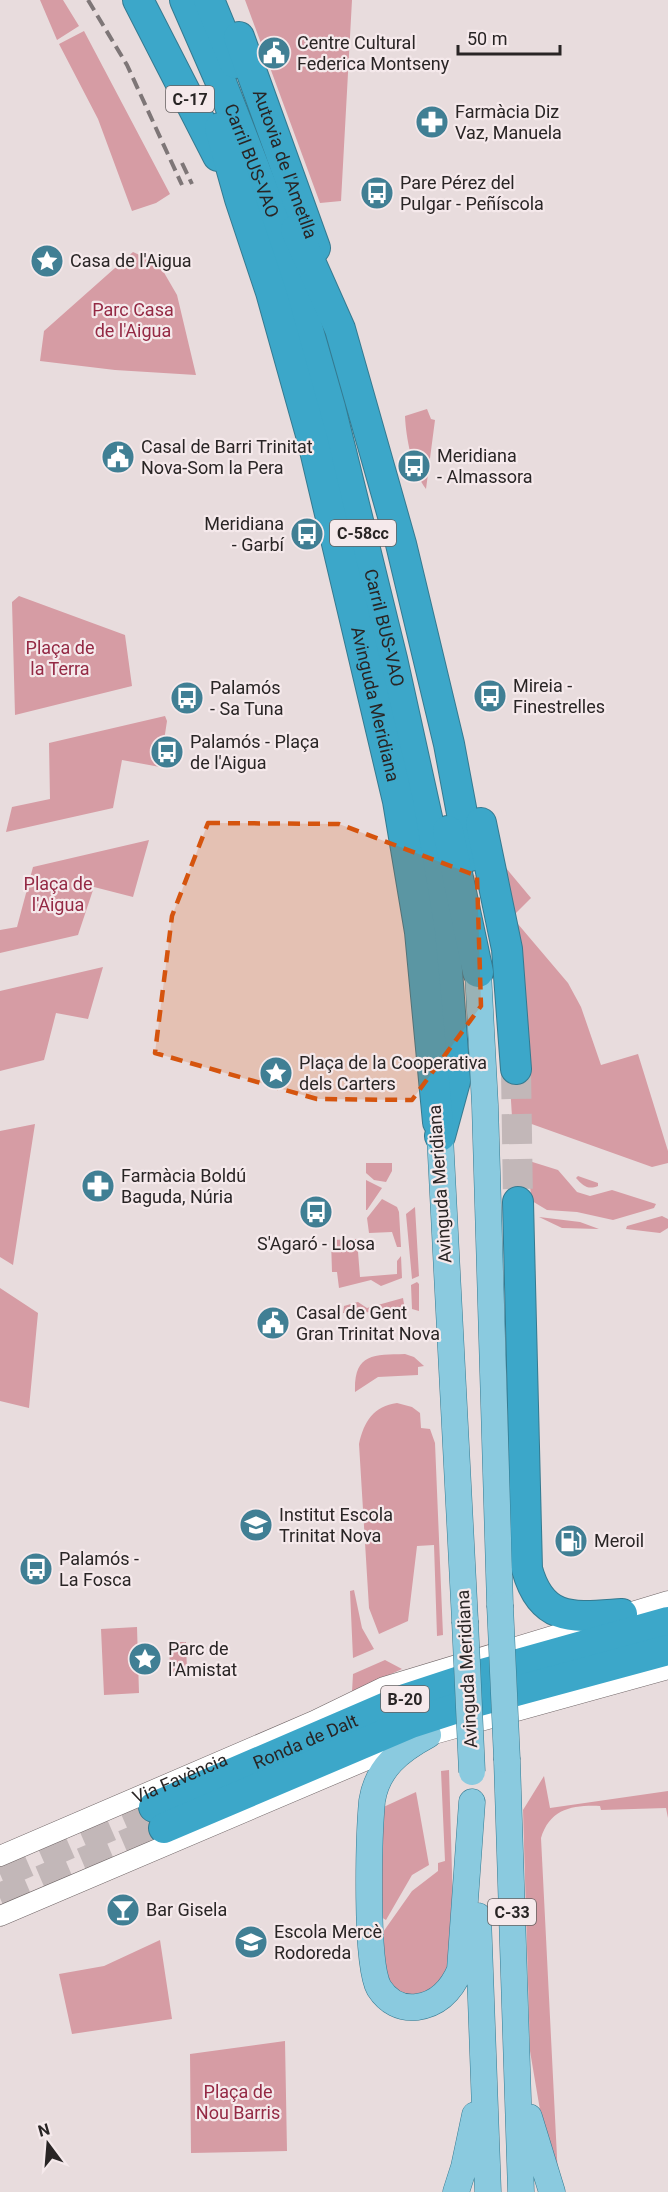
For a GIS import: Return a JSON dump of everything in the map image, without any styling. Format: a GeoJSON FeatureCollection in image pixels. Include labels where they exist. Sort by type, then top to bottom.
{"type":"FeatureCollection","features":[{"type":"Feature","properties":{"kind":"highway","name":"C-17"},"geometry":{"type":"LineString","coordinates":[[138,0],[240,199]]}},
{"type":"Feature","properties":{"kind":"highway"},"geometry":{"type":"LineString","coordinates":[[165,0],[212,104],[240,199]]}},
{"type":"Feature","properties":{"kind":"highway","name":"Carril BUS-VAO"},"geometry":{"type":"LineString","coordinates":[[185,0],[220,80],[282,239],[330,407],[392,659],[430,831],[444,930],[454,1081],[440,1136]]}},
{"type":"Feature","properties":{"kind":"highway"},"geometry":{"type":"LineString","coordinates":[[203,0],[225,40]]}},
{"type":"Feature","properties":{"kind":"highway"},"geometry":{"type":"LineString","coordinates":[[209,0],[256,117],[296,229],[360,455],[478,972]]}},
{"type":"Feature","properties":{"kind":"highway","name":"Autovia de l'Ametlla"},"geometry":{"type":"LineString","coordinates":[[226,0],[300,203],[340,329]]}},
{"type":"Feature","properties":{"kind":"highway","name":"Avinguda Meridiana"},"geometry":{"type":"LineString","coordinates":[[240,199],[271,292],[313,442],[398,801],[420,932],[432,1078],[440,1136]]}},
{"type":"Feature","properties":{"kind":"highway"},"geometry":{"type":"LineString","coordinates":[[296,229],[340,329],[401,544],[428,652],[458,788],[474,881],[477,904],[478,972]]}},
{"type":"Feature","properties":{"kind":"highway"},"geometry":{"type":"LineString","coordinates":[[428,652],[457,733],[492,867],[507,949],[516,1069]]}},
{"type":"Feature","properties":{"kind":"highway"},"geometry":{"type":"LineString","coordinates":[[518,1202],[527,1569],[536,1593],[556,1612],[571,1616],[622,1614]]}},
{"type":"Feature","properties":{"kind":"highway","name":"Ronda de Dalt"},"geometry":{"type":"LineString","coordinates":[[668,1623],[479,1674],[405,1699],[159,1818],[403,1726],[479,1701],[668,1650]]}},
{"type":"Feature","properties":{"kind":"main road","name":"Avinguda Meridiana"},"geometry":{"type":"LineString","coordinates":[[478,972],[521,2192]]}},
{"type":"Feature","properties":{"kind":"main road","name":"Avinguda Meridiana"},"geometry":{"type":"LineString","coordinates":[[440,1136],[472,1772],[488,2192]]}},
{"type":"Feature","properties":{"kind":"main road"},"geometry":{"type":"LineString","coordinates":[[428,1735],[409,1745],[387,1766],[377,1779],[372,1801],[371,1959],[378,1986],[387,1998],[399,2006],[425,2006],[438,1999],[455,1982],[460,1970],[472,1802]]}},
{"type":"Feature","properties":{"kind":"main road"},"geometry":{"type":"LineString","coordinates":[[516,2064],[535,2144],[552,2191]]}},
{"type":"Feature","properties":{"kind":"main road"},"geometry":{"type":"LineString","coordinates":[[456,2192],[464,2167],[484,2073]]}},
{"type":"Feature","properties":{"kind":"street","name":"Via Favència"},"geometry":{"type":"LineString","coordinates":[[0,1856],[314,1721],[384,1687],[668,1601]]}},
{"type":"Feature","properties":{"kind":"street"},"geometry":{"type":"LineString","coordinates":[[0,1916],[428,1735],[668,1669]]}},
{"type":"Feature","properties":{"kind":"highlighted area"},"geometry":{"type":"Polygon","coordinates":[[[208,823],[339,824],[477,876],[481,1006],[412,1100],[317,1099],[155,1053],[172,916],[208,823]]]}},
{"type":"Feature","properties":{"kind":"green space"},"geometry":{"type":"Polygon","coordinates":[[[40,0],[63,0],[79,26],[57,40],[40,0]]]}},
{"type":"Feature","properties":{"kind":"green space"},"geometry":{"type":"Polygon","coordinates":[[[245,0],[352,0],[341,201],[320,203],[245,0]]]}},
{"type":"Feature","properties":{"kind":"green space"},"geometry":{"type":"Polygon","coordinates":[[[84,31],[170,194],[156,203],[132,211],[98,119],[59,44],[84,31]]]}},
{"type":"Feature","properties":{"kind":"green space","name":"Parc Casa de l'Aigua"},"geometry":{"type":"Polygon","coordinates":[[[133,252],[159,264],[177,295],[196,375],[115,370],[40,361],[44,331],[133,252]]]}},
{"type":"Feature","properties":{"kind":"green space"},"geometry":{"type":"Polygon","coordinates":[[[427,409],[431,419],[435,420],[426,489],[417,473],[411,454],[405,416],[427,409]]]}},
{"type":"Feature","properties":{"kind":"green space","name":"Plaça de la Terra"},"geometry":{"type":"Polygon","coordinates":[[[19,596],[125,635],[132,686],[15,715],[12,602],[19,596]]]}},
{"type":"Feature","properties":{"kind":"green space","name":"Plaça de la Terra"},"geometry":{"type":"Polygon","coordinates":[[[165,716],[167,721],[160,767],[122,760],[113,808],[6,832],[12,807],[50,799],[49,743],[165,716]]]}},
{"type":"Feature","properties":{"kind":"green space","name":"Plaça de l'Aigua"},"geometry":{"type":"Polygon","coordinates":[[[149,840],[133,897],[94,887],[78,935],[0,953],[0,930],[17,927],[33,867],[149,840]]]}},
{"type":"Feature","properties":{"kind":"green space"},"geometry":{"type":"Polygon","coordinates":[[[496,856],[531,898],[512,917],[568,983],[581,1007],[601,1065],[638,1054],[668,1151],[668,1163],[652,1167],[512,1117],[496,856]]]}},
{"type":"Feature","properties":{"kind":"green space"},"geometry":{"type":"Polygon","coordinates":[[[103,967],[88,1019],[56,1013],[44,1060],[0,1071],[0,991],[103,967]]]}},
{"type":"Feature","properties":{"kind":"green space"},"geometry":{"type":"Polygon","coordinates":[[[35,1124],[13,1265],[0,1257],[0,1131],[35,1124]]]}},
{"type":"Feature","properties":{"kind":"green space"},"geometry":{"type":"Polygon","coordinates":[[[526,1160],[558,1170],[577,1192],[590,1196],[612,1190],[656,1204],[654,1208],[613,1220],[577,1212],[547,1210],[532,1201],[529,1180],[522,1177],[522,1166],[526,1160]]]}},
{"type":"Feature","properties":{"kind":"green space"},"geometry":{"type":"Polygon","coordinates":[[[366,1163],[392,1163],[392,1171],[386,1182],[374,1180],[366,1173],[366,1163]]]}},
{"type":"Feature","properties":{"kind":"green space"},"geometry":{"type":"Polygon","coordinates":[[[578,1176],[598,1183],[598,1186],[591,1188],[586,1186],[576,1178],[578,1176]]]}},
{"type":"Feature","properties":{"kind":"green space"},"geometry":{"type":"Polygon","coordinates":[[[366,1180],[382,1188],[367,1210],[366,1210],[366,1180]]]}},
{"type":"Feature","properties":{"kind":"green space"},"geometry":{"type":"Polygon","coordinates":[[[382,1199],[397,1207],[399,1212],[401,1247],[397,1247],[392,1232],[369,1233],[367,1218],[382,1199]]]}},
{"type":"Feature","properties":{"kind":"green space"},"geometry":{"type":"Polygon","coordinates":[[[415,1207],[419,1276],[412,1279],[406,1214],[415,1207]]]}},
{"type":"Feature","properties":{"kind":"green space"},"geometry":{"type":"Polygon","coordinates":[[[662,1216],[668,1219],[668,1228],[660,1233],[626,1229],[627,1226],[662,1216]]]}},
{"type":"Feature","properties":{"kind":"green space"},"geometry":{"type":"Polygon","coordinates":[[[539,1217],[580,1222],[599,1229],[562,1228],[539,1217]]]}},
{"type":"Feature","properties":{"kind":"green space"},"geometry":{"type":"Polygon","coordinates":[[[357,1239],[360,1277],[397,1274],[397,1261],[401,1256],[402,1278],[381,1286],[371,1280],[339,1288],[337,1272],[332,1272],[331,1240],[357,1239]]]}},
{"type":"Feature","properties":{"kind":"green space"},"geometry":{"type":"Polygon","coordinates":[[[417,1282],[419,1284],[419,1311],[412,1309],[411,1285],[417,1282]]]}},
{"type":"Feature","properties":{"kind":"green space"},"geometry":{"type":"Polygon","coordinates":[[[0,1288],[38,1313],[29,1408],[0,1401],[0,1288]]]}},
{"type":"Feature","properties":{"kind":"green space"},"geometry":{"type":"Polygon","coordinates":[[[403,1298],[405,1310],[403,1311],[343,1313],[344,1306],[358,1302],[367,1308],[403,1298]]]}},
{"type":"Feature","properties":{"kind":"green space"},"geometry":{"type":"Polygon","coordinates":[[[405,1354],[414,1357],[424,1366],[418,1367],[418,1375],[378,1377],[355,1392],[358,1370],[362,1363],[375,1356],[405,1354]]]}},
{"type":"Feature","properties":{"kind":"green space"},"geometry":{"type":"Polygon","coordinates":[[[397,1403],[412,1407],[420,1413],[421,1428],[430,1429],[435,1443],[443,1635],[437,1636],[434,1545],[417,1546],[408,1621],[379,1634],[369,1608],[359,1444],[371,1416],[382,1407],[397,1403]]]}},
{"type":"Feature","properties":{"kind":"green space"},"geometry":{"type":"Polygon","coordinates":[[[354,1590],[362,1628],[374,1649],[353,1658],[350,1591],[354,1590]]]}},
{"type":"Feature","properties":{"kind":"green space"},"geometry":{"type":"Polygon","coordinates":[[[137,1627],[139,1693],[104,1695],[101,1629],[137,1627]]]}},
{"type":"Feature","properties":{"kind":"green space"},"geometry":{"type":"Polygon","coordinates":[[[169,1642],[186,1642],[187,1671],[170,1672],[169,1642]]]}},
{"type":"Feature","properties":{"kind":"green space"},"geometry":{"type":"Polygon","coordinates":[[[385,1660],[402,1669],[352,1692],[353,1674],[385,1660]]]}},
{"type":"Feature","properties":{"kind":"green space"},"geometry":{"type":"Polygon","coordinates":[[[449,1770],[454,1940],[444,1983],[411,2000],[387,1985],[381,1935],[412,1891],[438,1871],[438,1863],[445,1861],[441,1771],[449,1770]]]}},
{"type":"Feature","properties":{"kind":"green space"},"geometry":{"type":"Polygon","coordinates":[[[544,1776],[550,1808],[668,1791],[668,1818],[666,1808],[601,1810],[600,1806],[580,1806],[556,1815],[545,1828],[541,1838],[558,2177],[541,2116],[530,2051],[523,1810],[544,1776]]]}},
{"type":"Feature","properties":{"kind":"green space"},"geometry":{"type":"Polygon","coordinates":[[[416,1792],[429,1865],[412,1875],[386,1920],[376,1914],[377,1810],[416,1792]]]}},
{"type":"Feature","properties":{"kind":"green space"},"geometry":{"type":"Polygon","coordinates":[[[160,1940],[172,2019],[72,2034],[59,1974],[104,1966],[160,1940]]]}},
{"type":"Feature","properties":{"kind":"green space","name":"Plaça de Nou Barris"},"geometry":{"type":"Polygon","coordinates":[[[285,2041],[287,2151],[191,2153],[190,2054],[285,2041]]]}},
{"type":"Feature","properties":{"kind":"tunnel"},"geometry":{"type":"LineString","coordinates":[[516,1069],[518,1202]]}},
{"type":"Feature","properties":{"kind":"tunnel"},"geometry":{"type":"LineString","coordinates":[[0,1874],[154,1807]]}},
{"type":"Feature","properties":{"kind":"tunnel"},"geometry":{"type":"LineString","coordinates":[[0,1898],[164,1828]]}},
{"type":"Feature","properties":{"kind":"railway"},"geometry":{"type":"LineString","coordinates":[[88,0],[127,65],[182,185]]}},
{"type":"Feature","properties":{"kind":"railway"},"geometry":{"type":"LineString","coordinates":[[182,163],[192,184]]}},
{"type":"Feature","properties":{"kind":"place","name":"Centre Cultural Federica Montseny"},"geometry":{"type":"Point","coordinates":[274,53]}},
{"type":"Feature","properties":{"kind":"place","name":"Farmàcia Diz Vaz, Manuela"},"geometry":{"type":"Point","coordinates":[432,122]}},
{"type":"Feature","properties":{"kind":"place","name":"Pare Pérez del Pulgar - Peñíscola"},"geometry":{"type":"Point","coordinates":[377,193]}},
{"type":"Feature","properties":{"kind":"place","name":"Casa de l'Aigua"},"geometry":{"type":"Point","coordinates":[47,261]}},
{"type":"Feature","properties":{"kind":"place","name":"Casal de Barri Trinitat Nova-Som la Pera"},"geometry":{"type":"Point","coordinates":[118,457]}},
{"type":"Feature","properties":{"kind":"place","name":"Meridiana - Almassora"},"geometry":{"type":"Point","coordinates":[414,466]}},
{"type":"Feature","properties":{"kind":"place","name":"Meridiana - Garbí"},"geometry":{"type":"Point","coordinates":[307,534]}},
{"type":"Feature","properties":{"kind":"place","name":"Mireia - Finestrelles"},"geometry":{"type":"Point","coordinates":[490,696]}},
{"type":"Feature","properties":{"kind":"place","name":"Palamós - Sa Tuna"},"geometry":{"type":"Point","coordinates":[187,698]}},
{"type":"Feature","properties":{"kind":"place","name":"Palamós - Plaça de l'Aigua"},"geometry":{"type":"Point","coordinates":[167,752]}},
{"type":"Feature","properties":{"kind":"place","name":"Plaça de la Cooperativa dels Carters"},"geometry":{"type":"Point","coordinates":[276,1073]}},
{"type":"Feature","properties":{"kind":"place","name":"Farmàcia Boldú Baguda, Núria"},"geometry":{"type":"Point","coordinates":[98,1186]}},
{"type":"Feature","properties":{"kind":"place","name":"S'Agaró - Llosa"},"geometry":{"type":"Point","coordinates":[316,1212]}},
{"type":"Feature","properties":{"kind":"place","name":"Casal de Gent Gran Trinitat Nova"},"geometry":{"type":"Point","coordinates":[273,1323]}},
{"type":"Feature","properties":{"kind":"place","name":"Institut Escola Trinitat Nova"},"geometry":{"type":"Point","coordinates":[256,1525]}},
{"type":"Feature","properties":{"kind":"place","name":"Meroil"},"geometry":{"type":"Point","coordinates":[571,1541]}},
{"type":"Feature","properties":{"kind":"place","name":"Palamós - La Fosca"},"geometry":{"type":"Point","coordinates":[36,1569]}},
{"type":"Feature","properties":{"kind":"place","name":"Parc de l'Amistat"},"geometry":{"type":"Point","coordinates":[145,1659]}},
{"type":"Feature","properties":{"kind":"place","name":"Bar Gisela"},"geometry":{"type":"Point","coordinates":[123,1910]}},
{"type":"Feature","properties":{"kind":"place","name":"Escola Mercè Rodoreda"},"geometry":{"type":"Point","coordinates":[251,1942]}}]}
